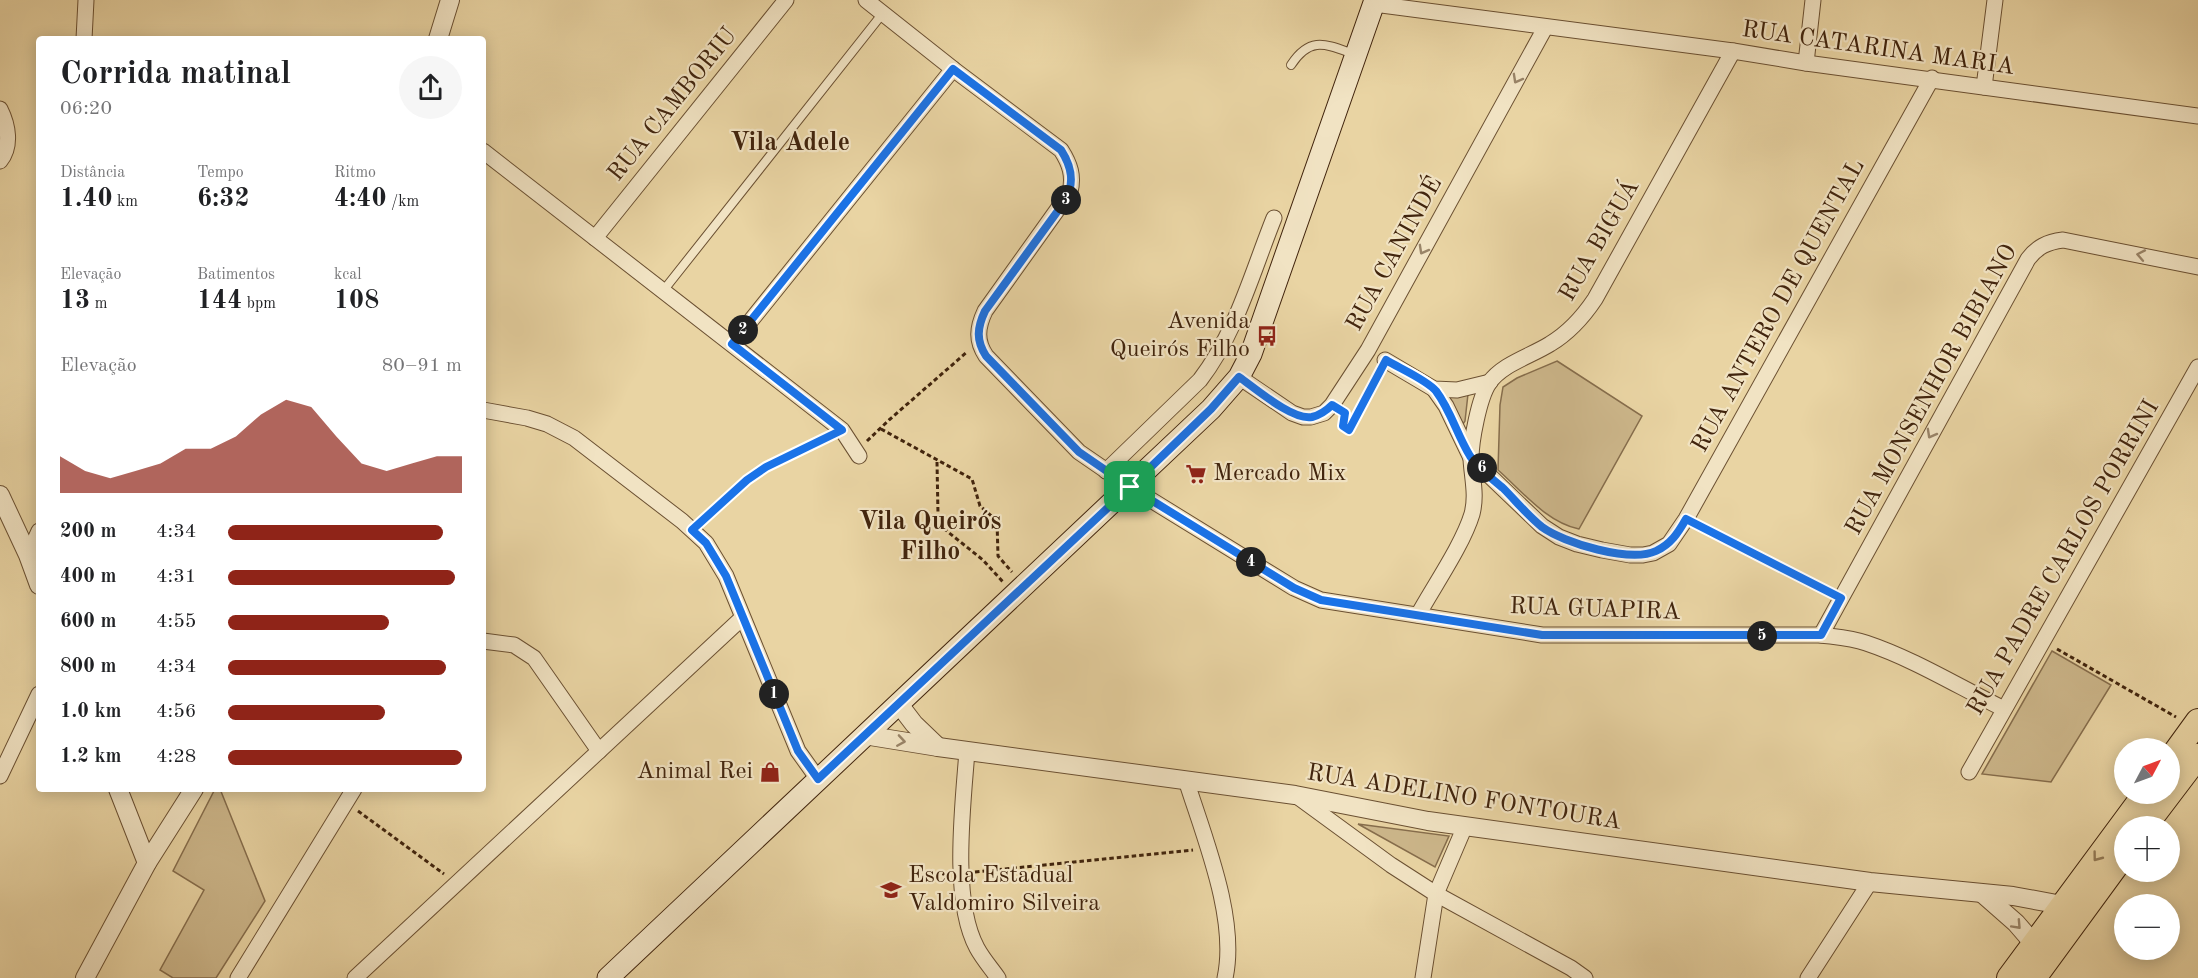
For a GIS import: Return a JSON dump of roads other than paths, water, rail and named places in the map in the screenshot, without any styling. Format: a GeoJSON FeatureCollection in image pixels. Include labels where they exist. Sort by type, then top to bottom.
{"type":"FeatureCollection","features":[{"type":"Feature","properties":{"kind":"main road"},"geometry":{"type":"LineString","coordinates":[[608,978],[1130,487],[1211,409],[1239,377],[1251,354],[1375,2]]}},
{"type":"Feature","properties":{"kind":"main road"},"geometry":{"type":"LineString","coordinates":[[2180,746],[2196,724]]}},
{"type":"Feature","properties":{"kind":"main road"},"geometry":{"type":"LineString","coordinates":[[2153,816],[2198,756]]}},
{"type":"Feature","properties":{"kind":"main road"},"geometry":{"type":"LineString","coordinates":[[2009,978],[2038,961],[2139,804]]}},
{"type":"Feature","properties":{"kind":"main road"},"geometry":{"type":"LineString","coordinates":[[2071,910],[2114,865]]}},
{"type":"Feature","properties":{"kind":"street"},"geometry":{"type":"LineString","coordinates":[[84,36],[86,0]]}},
{"type":"Feature","properties":{"kind":"street"},"geometry":{"type":"LineString","coordinates":[[439,36],[450,0]]}},
{"type":"Feature","properties":{"kind":"street","name":"RUA CAMBORIU"},"geometry":{"type":"LineString","coordinates":[[595,238],[786,0]]}},
{"type":"Feature","properties":{"kind":"street"},"geometry":{"type":"LineString","coordinates":[[732,344],[953,69],[866,0]]}},
{"type":"Feature","properties":{"kind":"street"},"geometry":{"type":"LineString","coordinates":[[1806,63],[1813,0]]}},
{"type":"Feature","properties":{"kind":"street"},"geometry":{"type":"LineString","coordinates":[[1984,87],[1995,0]]}},
{"type":"Feature","properties":{"kind":"street","name":"RUA CATARINA MARIA"},"geometry":{"type":"LineString","coordinates":[[1375,2],[1545,28],[1733,51],[2198,116]]}},
{"type":"Feature","properties":{"kind":"street","name":"RUA CANINDÉ"},"geometry":{"type":"LineString","coordinates":[[1239,377],[1292,413],[1303,417],[1324,413],[1332,405],[1373,339],[1545,28]]}},
{"type":"Feature","properties":{"kind":"street","name":"RUA BIGUÁ"},"geometry":{"type":"LineString","coordinates":[[1490,381],[1510,366],[1562,336],[1584,315],[1733,51]]}},
{"type":"Feature","properties":{"kind":"street","name":"RUA GUAPIRA"},"geometry":{"type":"LineString","coordinates":[[953,69],[1061,150],[1069,162],[1072,183],[1065,201],[985,311],[978,336],[979,346],[1066,441],[1130,487],[1309,595],[1321,600],[1542,635],[1821,635],[1849,638],[1909,661],[2004,709]]}},
{"type":"Feature","properties":{"kind":"street","name":"RUA ANTERO DE QUENTAL"},"geometry":{"type":"LineString","coordinates":[[1471,458],[1542,526],[1559,537],[1577,544],[1630,555],[1643,555],[1660,549],[1675,538],[1932,78]]}},
{"type":"Feature","properties":{"kind":"street"},"geometry":{"type":"LineString","coordinates":[[0,109],[6,123],[8,145],[1,160]]}},
{"type":"Feature","properties":{"kind":"street"},"geometry":{"type":"LineString","coordinates":[[486,153],[842,430],[857,453]]}},
{"type":"Feature","properties":{"kind":"street"},"geometry":{"type":"LineString","coordinates":[[1106,471],[1193,387],[1211,365],[1228,335],[1274,218]]}},
{"type":"Feature","properties":{"kind":"street","name":"RUA MONSENHOR BIBIANO"},"geometry":{"type":"LineString","coordinates":[[1821,635],[2034,251],[2052,241],[2063,240],[2198,267]]}},
{"type":"Feature","properties":{"kind":"street"},"geometry":{"type":"LineString","coordinates":[[1386,360],[1434,389],[1446,406],[1471,458]]}},
{"type":"Feature","properties":{"kind":"street","name":"RUA PADRE CARLOS PORRINI"},"geometry":{"type":"LineString","coordinates":[[1969,772],[2198,367]]}},
{"type":"Feature","properties":{"kind":"street"},"geometry":{"type":"LineString","coordinates":[[1434,389],[1457,390],[1490,381]]}},
{"type":"Feature","properties":{"kind":"street"},"geometry":{"type":"LineString","coordinates":[[1418,615],[1460,540],[1472,513],[1475,491],[1471,458],[1480,402],[1490,381]]}},
{"type":"Feature","properties":{"kind":"street"},"geometry":{"type":"LineString","coordinates":[[486,411],[527,418],[567,434],[706,543],[717,559],[798,751],[818,779]]}},
{"type":"Feature","properties":{"kind":"street"},"geometry":{"type":"LineString","coordinates":[[0,495],[36,577]]}},
{"type":"Feature","properties":{"kind":"street"},"geometry":{"type":"LineString","coordinates":[[28,555],[36,538]]}},
{"type":"Feature","properties":{"kind":"street"},"geometry":{"type":"LineString","coordinates":[[355,978],[742,618]]}},
{"type":"Feature","properties":{"kind":"street"},"geometry":{"type":"LineString","coordinates":[[486,641],[514,645],[534,658],[599,751]]}},
{"type":"Feature","properties":{"kind":"street"},"geometry":{"type":"LineString","coordinates":[[898,703],[914,724],[939,747]]}},
{"type":"Feature","properties":{"kind":"street"},"geometry":{"type":"LineString","coordinates":[[0,776],[35,709]]}},
{"type":"Feature","properties":{"kind":"street","name":"RUA ADELINO FONTOURA"},"geometry":{"type":"LineString","coordinates":[[864,735],[1296,795],[1428,821],[1870,882],[2013,896],[2071,910]]}},
{"type":"Feature","properties":{"kind":"street"},"geometry":{"type":"LineString","coordinates":[[967,751],[962,873],[965,908],[976,947],[998,978]]}},
{"type":"Feature","properties":{"kind":"street"},"geometry":{"type":"LineString","coordinates":[[1186,780],[1220,892],[1228,941],[1225,978]]}},
{"type":"Feature","properties":{"kind":"street"},"geometry":{"type":"LineString","coordinates":[[119,792],[147,863]]}},
{"type":"Feature","properties":{"kind":"street"},"geometry":{"type":"LineString","coordinates":[[173,820],[180,792]]}},
{"type":"Feature","properties":{"kind":"street"},"geometry":{"type":"LineString","coordinates":[[87,978],[147,863],[192,792]]}},
{"type":"Feature","properties":{"kind":"street"},"geometry":{"type":"LineString","coordinates":[[1296,795],[1391,865],[1436,894],[1571,968],[1585,978]]}},
{"type":"Feature","properties":{"kind":"street"},"geometry":{"type":"LineString","coordinates":[[238,978],[350,796]]}},
{"type":"Feature","properties":{"kind":"street"},"geometry":{"type":"LineString","coordinates":[[1423,978],[1436,894],[1465,826]]}},
{"type":"Feature","properties":{"kind":"street"},"geometry":{"type":"LineString","coordinates":[[1808,978],[1870,882]]}},
{"type":"Feature","properties":{"kind":"street"},"geometry":{"type":"LineString","coordinates":[[1983,894],[2016,923],[2038,961]]}},
{"type":"Feature","properties":{"kind":"lane"},"geometry":{"type":"LineString","coordinates":[[663,291],[883,14]]}},
{"type":"Feature","properties":{"kind":"lane"},"geometry":{"type":"LineString","coordinates":[[1291,65],[1305,48],[1316,44],[1326,44],[1355,54]]}},
{"type":"Feature","properties":{"kind":"place","name":"Avenida Queirós Filho"},"geometry":{"type":"Point","coordinates":[1267,336]}},
{"type":"Feature","properties":{"kind":"place","name":"Mercado Mix"},"geometry":{"type":"Point","coordinates":[1196,474]}},
{"type":"Feature","properties":{"kind":"place","name":"Animal Rei"},"geometry":{"type":"Point","coordinates":[770,772]}},
{"type":"Feature","properties":{"kind":"place","name":"Escola Estadual Valdomiro Silveira"},"geometry":{"type":"Point","coordinates":[891,890]}},
{"type":"Feature","properties":{"kind":"district","name":"Vila Adele"},"geometry":{"type":"Point","coordinates":[790,143]}},
{"type":"Feature","properties":{"kind":"district","name":"Vila Queirós Filho"},"geometry":{"type":"Point","coordinates":[930,537]}}]}
